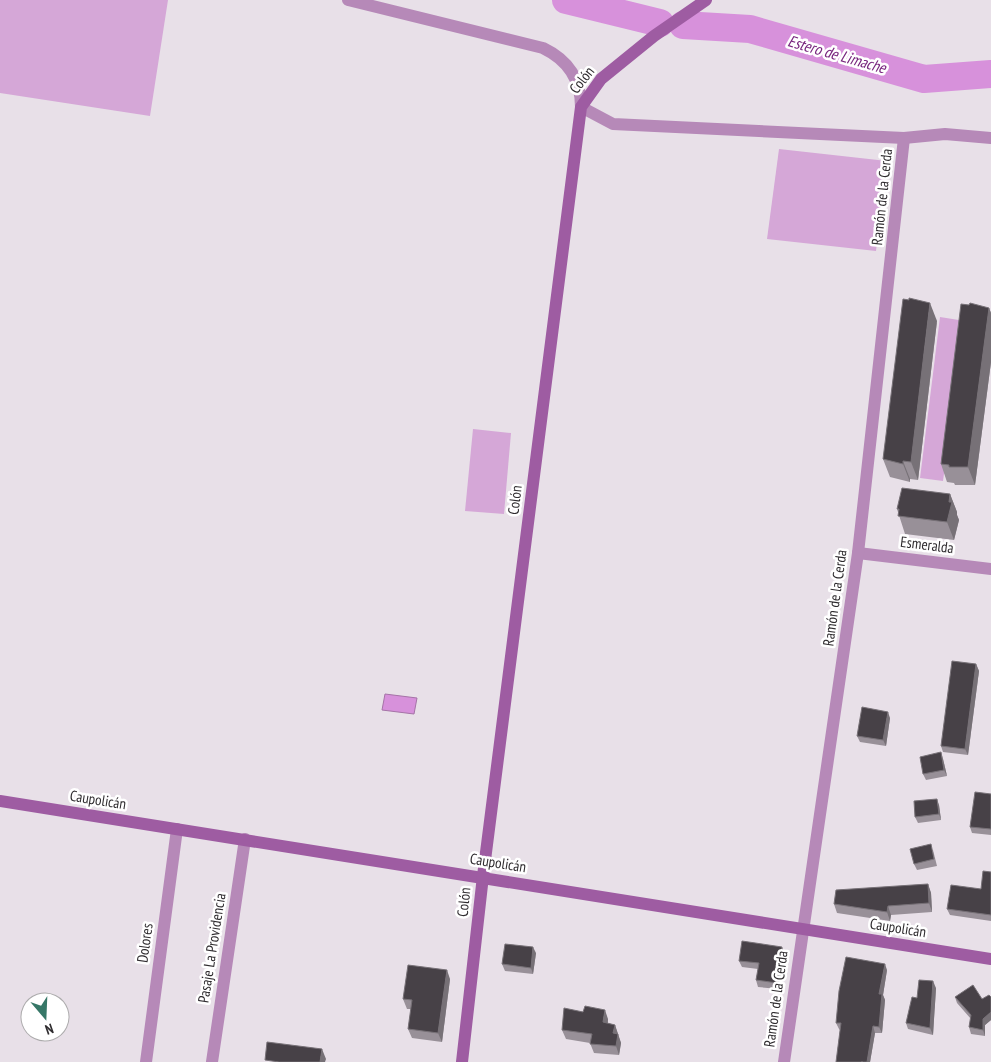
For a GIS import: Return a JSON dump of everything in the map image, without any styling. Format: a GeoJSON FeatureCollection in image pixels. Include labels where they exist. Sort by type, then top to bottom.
{"type":"FeatureCollection","features":[{"type":"Feature","properties":{"kind":"street"},"geometry":{"type":"LineString","coordinates":[[348,0],[548,50],[562,59],[575,76],[581,96],[581,108],[613,124],[904,138],[945,134],[991,138]]}},
{"type":"Feature","properties":{"kind":"street","name":"Colón"},"geometry":{"type":"LineString","coordinates":[[462,1062],[483,876],[581,108],[601,79],[654,36],[706,0]]}},
{"type":"Feature","properties":{"kind":"street","name":"Ramón de la Cerda"},"geometry":{"type":"LineString","coordinates":[[784,1062],[858,553],[904,138]]}},
{"type":"Feature","properties":{"kind":"street","name":"Esmeralda"},"geometry":{"type":"LineString","coordinates":[[858,553],[991,569]]}},
{"type":"Feature","properties":{"kind":"street","name":"Caupolicán"},"geometry":{"type":"LineString","coordinates":[[0,801],[483,876],[991,959]]}},
{"type":"Feature","properties":{"kind":"street","name":"Dolores"},"geometry":{"type":"LineString","coordinates":[[146,1062],[177,829]]}},
{"type":"Feature","properties":{"kind":"street","name":"Pasaje La Providencia"},"geometry":{"type":"LineString","coordinates":[[212,1062],[245,839]]}},
{"type":"Feature","properties":{"kind":"shaded area"},"geometry":{"type":"Polygon","coordinates":[[[0,0],[168,0],[150,116],[0,93],[0,0]]]}},
{"type":"Feature","properties":{"kind":"shaded area"},"geometry":{"type":"Polygon","coordinates":[[[779,149],[887,161],[876,251],[767,239],[779,149]]]}},
{"type":"Feature","properties":{"kind":"shaded area"},"geometry":{"type":"Polygon","coordinates":[[[940,317],[965,321],[943,481],[920,478],[940,317]]]}},
{"type":"Feature","properties":{"kind":"shaded area"},"geometry":{"type":"Polygon","coordinates":[[[473,429],[511,433],[504,514],[465,511],[473,429]]]}},
{"type":"Feature","properties":{"kind":"shaded area"},"geometry":{"type":"Polygon","coordinates":[[[385,694],[417,698],[414,714],[382,710],[385,694]]]}},
{"type":"Feature","properties":{"kind":"building"},"geometry":{"type":"Polygon","coordinates":[[[909,298],[930,303],[911,462],[903,461],[903,464],[883,459],[903,299],[909,300],[909,298]]]}},
{"type":"Feature","properties":{"kind":"building"},"geometry":{"type":"Polygon","coordinates":[[[970,303],[989,308],[968,467],[949,467],[949,465],[941,464],[961,304],[969,305],[970,303]]]}},
{"type":"Feature","properties":{"kind":"building"},"geometry":{"type":"Polygon","coordinates":[[[902,488],[950,494],[949,502],[952,502],[947,522],[898,516],[899,509],[897,509],[902,488]]]}},
{"type":"Feature","properties":{"kind":"building"},"geometry":{"type":"Polygon","coordinates":[[[952,661],[976,664],[965,749],[941,746],[952,661]]]}},
{"type":"Feature","properties":{"kind":"building"},"geometry":{"type":"Polygon","coordinates":[[[862,707],[888,712],[883,740],[857,736],[862,707]]]}},
{"type":"Feature","properties":{"kind":"building"},"geometry":{"type":"Polygon","coordinates":[[[941,752],[944,770],[923,774],[920,757],[941,752]]]}},
{"type":"Feature","properties":{"kind":"building"},"geometry":{"type":"Polygon","coordinates":[[[975,792],[991,794],[991,829],[970,827],[975,792]]]}},
{"type":"Feature","properties":{"kind":"building"},"geometry":{"type":"Polygon","coordinates":[[[937,799],[939,814],[915,817],[914,801],[937,799]]]}},
{"type":"Feature","properties":{"kind":"building"},"geometry":{"type":"Polygon","coordinates":[[[931,844],[934,859],[914,864],[910,849],[931,844]]]}},
{"type":"Feature","properties":{"kind":"building"},"geometry":{"type":"Polygon","coordinates":[[[983,871],[991,872],[991,915],[947,909],[951,885],[981,889],[983,871]]]}},
{"type":"Feature","properties":{"kind":"building"},"geometry":{"type":"Polygon","coordinates":[[[928,884],[929,903],[888,906],[887,912],[834,904],[836,890],[928,884]]]}},
{"type":"Feature","properties":{"kind":"building"},"geometry":{"type":"Polygon","coordinates":[[[742,941],[782,947],[777,983],[756,980],[759,963],[739,961],[742,941]]]}},
{"type":"Feature","properties":{"kind":"building"},"geometry":{"type":"Polygon","coordinates":[[[505,944],[533,947],[531,968],[502,964],[505,944]]]}},
{"type":"Feature","properties":{"kind":"building"},"geometry":{"type":"Polygon","coordinates":[[[846,957],[885,964],[879,994],[882,994],[879,1027],[873,1026],[867,1062],[836,1062],[841,1023],[836,1023],[839,991],[846,957]]]}},
{"type":"Feature","properties":{"kind":"building"},"geometry":{"type":"Polygon","coordinates":[[[408,965],[447,970],[438,1033],[408,1029],[412,1000],[403,999],[408,965]]]}},
{"type":"Feature","properties":{"kind":"building"},"geometry":{"type":"Polygon","coordinates":[[[919,980],[933,981],[930,1028],[906,1023],[912,997],[917,998],[919,980]]]}},
{"type":"Feature","properties":{"kind":"building"},"geometry":{"type":"Polygon","coordinates":[[[973,985],[982,999],[989,995],[991,997],[991,1012],[983,1019],[983,1030],[969,1027],[971,1015],[955,997],[973,985]]]}},
{"type":"Feature","properties":{"kind":"building"},"geometry":{"type":"Polygon","coordinates":[[[585,1006],[605,1010],[603,1022],[615,1025],[613,1033],[618,1034],[616,1046],[590,1044],[592,1034],[562,1030],[564,1008],[583,1012],[585,1006]]]}},
{"type":"Feature","properties":{"kind":"building"},"geometry":{"type":"Polygon","coordinates":[[[267,1042],[322,1049],[320,1062],[265,1060],[267,1042]]]}},
{"type":"Feature","properties":{"kind":"waterway","name":"Estero de Limache"},"geometry":{"type":"LineString","coordinates":[[566,0],[660,23]]}},
{"type":"Feature","properties":{"kind":"waterway","name":"Estero de Limache"},"geometry":{"type":"LineString","coordinates":[[683,25],[750,29],[924,79],[991,74]]}}]}
